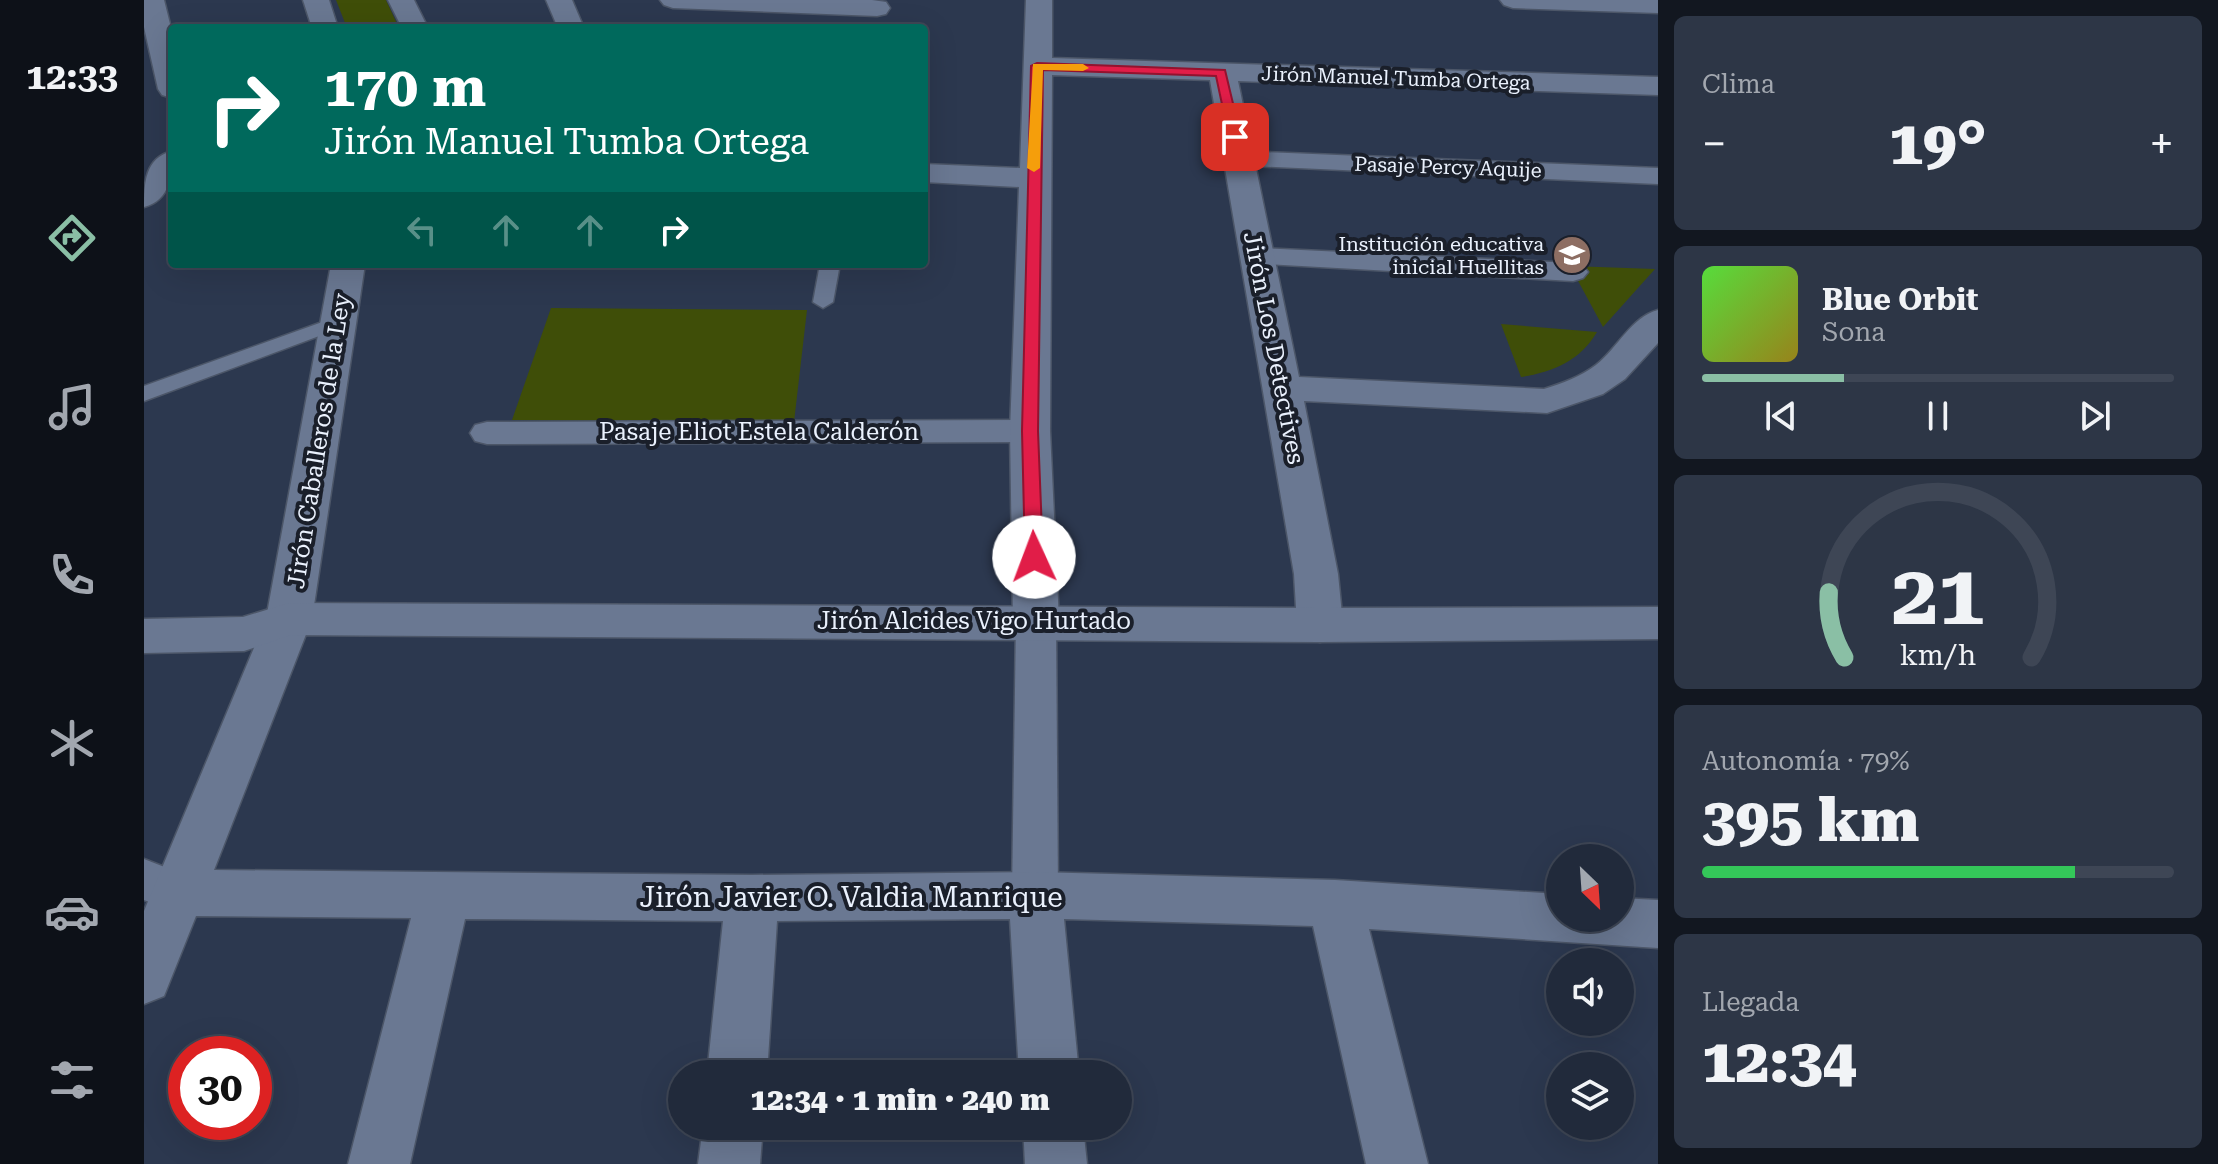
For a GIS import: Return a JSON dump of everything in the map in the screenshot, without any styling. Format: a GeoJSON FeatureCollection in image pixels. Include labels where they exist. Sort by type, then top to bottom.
{"type":"FeatureCollection","features":[{"type":"Feature","properties":{"kind":"street"},"geometry":{"type":"LineString","coordinates":[[151,0],[168,72]]}},
{"type":"Feature","properties":{"kind":"street"},"geometry":{"type":"LineString","coordinates":[[316,0],[324,24]]}},
{"type":"Feature","properties":{"kind":"street"},"geometry":{"type":"LineString","coordinates":[[401,0],[413,24]]}},
{"type":"Feature","properties":{"kind":"street"},"geometry":{"type":"LineString","coordinates":[[559,0],[569,24]]}},
{"type":"Feature","properties":{"kind":"street"},"geometry":{"type":"LineString","coordinates":[[673,0],[876,12]]}},
{"type":"Feature","properties":{"kind":"street"},"geometry":{"type":"LineString","coordinates":[[1039,0],[1030,431],[1036,621],[1035,895],[1048,1060]]}},
{"type":"Feature","properties":{"kind":"street"},"geometry":{"type":"LineString","coordinates":[[1513,0],[1658,5]]}},
{"type":"Feature","properties":{"kind":"street","name":"Jirón Manuel Tumba Ortega"},"geometry":{"type":"LineString","coordinates":[[1037,66],[1658,86]]}},
{"type":"Feature","properties":{"kind":"street","name":"Jirón Los Detectives"},"geometry":{"type":"LineString","coordinates":[[1221,72],[1228,92],[1238,159],[1283,388],[1316,574],[1320,625]]}},
{"type":"Feature","properties":{"kind":"street","name":"Pasaje Percy Aquije"},"geometry":{"type":"LineString","coordinates":[[1238,159],[1658,176]]}},
{"type":"Feature","properties":{"kind":"street"},"geometry":{"type":"LineString","coordinates":[[144,197],[168,165]]}},
{"type":"Feature","properties":{"kind":"street"},"geometry":{"type":"LineString","coordinates":[[928,173],[1033,178]]}},
{"type":"Feature","properties":{"kind":"street"},"geometry":{"type":"LineString","coordinates":[[1257,257],[1573,272]]}},
{"type":"Feature","properties":{"kind":"street","name":"Jirón Caballeros de la Ley"},"geometry":{"type":"LineString","coordinates":[[144,978],[162,886],[289,619],[347,268]]}},
{"type":"Feature","properties":{"kind":"street"},"geometry":{"type":"LineString","coordinates":[[1283,388],[1547,401],[1590,386],[1612,371],[1658,321]]}},
{"type":"Feature","properties":{"kind":"street","name":"Pasaje Eliot Estela Calderón"},"geometry":{"type":"LineString","coordinates":[[487,433],[1030,431]]}},
{"type":"Feature","properties":{"kind":"street","name":"Jirón Alcides Vigo Hurtado"},"geometry":{"type":"LineString","coordinates":[[144,607],[257,607],[289,619]]}},
{"type":"Feature","properties":{"kind":"street","name":"Jirón Alcides Vigo Hurtado"},"geometry":{"type":"LineString","coordinates":[[144,636],[244,634],[289,619],[1320,625],[1658,623]]}},
{"type":"Feature","properties":{"kind":"street","name":"Jirón Javier O. Valdia Manrique"},"geometry":{"type":"LineString","coordinates":[[162,886],[443,897],[1035,895],[1335,903],[1546,917]]}},
{"type":"Feature","properties":{"kind":"street"},"geometry":{"type":"LineString","coordinates":[[379,1164],[443,897]]}},
{"type":"Feature","properties":{"kind":"street"},"geometry":{"type":"LineString","coordinates":[[738,1060],[752,898]]}},
{"type":"Feature","properties":{"kind":"street"},"geometry":{"type":"LineString","coordinates":[[1335,903],[1397,1164]]}},
{"type":"Feature","properties":{"kind":"street"},"geometry":{"type":"LineString","coordinates":[[1634,922],[1658,924]]}},
{"type":"Feature","properties":{"kind":"street"},"geometry":{"type":"LineString","coordinates":[[729,1164],[732,1140]]}},
{"type":"Feature","properties":{"kind":"street"},"geometry":{"type":"LineString","coordinates":[[1054,1140],[1056,1164]]}},
{"type":"Feature","properties":{"kind":"lane"},"geometry":{"type":"LineString","coordinates":[[823,302],[829,268]]}},
{"type":"Feature","properties":{"kind":"lane"},"geometry":{"type":"LineString","coordinates":[[144,394],[339,322]]}},
{"type":"Feature","properties":{"kind":"green space"},"geometry":{"type":"Polygon","coordinates":[[[336,0],[386,0],[397,24],[345,24],[336,0]]]}},
{"type":"Feature","properties":{"kind":"green space"},"geometry":{"type":"Polygon","coordinates":[[[1570,266],[1655,269],[1603,327],[1570,266]]]}},
{"type":"Feature","properties":{"kind":"green space"},"geometry":{"type":"Polygon","coordinates":[[[551,308],[807,310],[794,422],[512,420],[551,308]]]}},
{"type":"Feature","properties":{"kind":"green space"},"geometry":{"type":"Polygon","coordinates":[[[1501,324],[1597,332],[1582,351],[1565,364],[1521,377],[1501,324]]]}},
{"type":"Feature","properties":{"kind":"slow traffic"},"geometry":{"type":"LineString","coordinates":[[1034,168],[1037,66],[1083,68]]}},
{"type":"Feature","properties":{"kind":"place","name":"Institución educativa inicial Huellitas"},"geometry":{"type":"Point","coordinates":[1572,255]}},
{"type":"Feature","properties":{"kind":"route"},"geometry":{"type":"LineString","coordinates":[[1034,557],[1030,431],[1037,66],[1221,72],[1228,92],[1235,137]]}}]}
